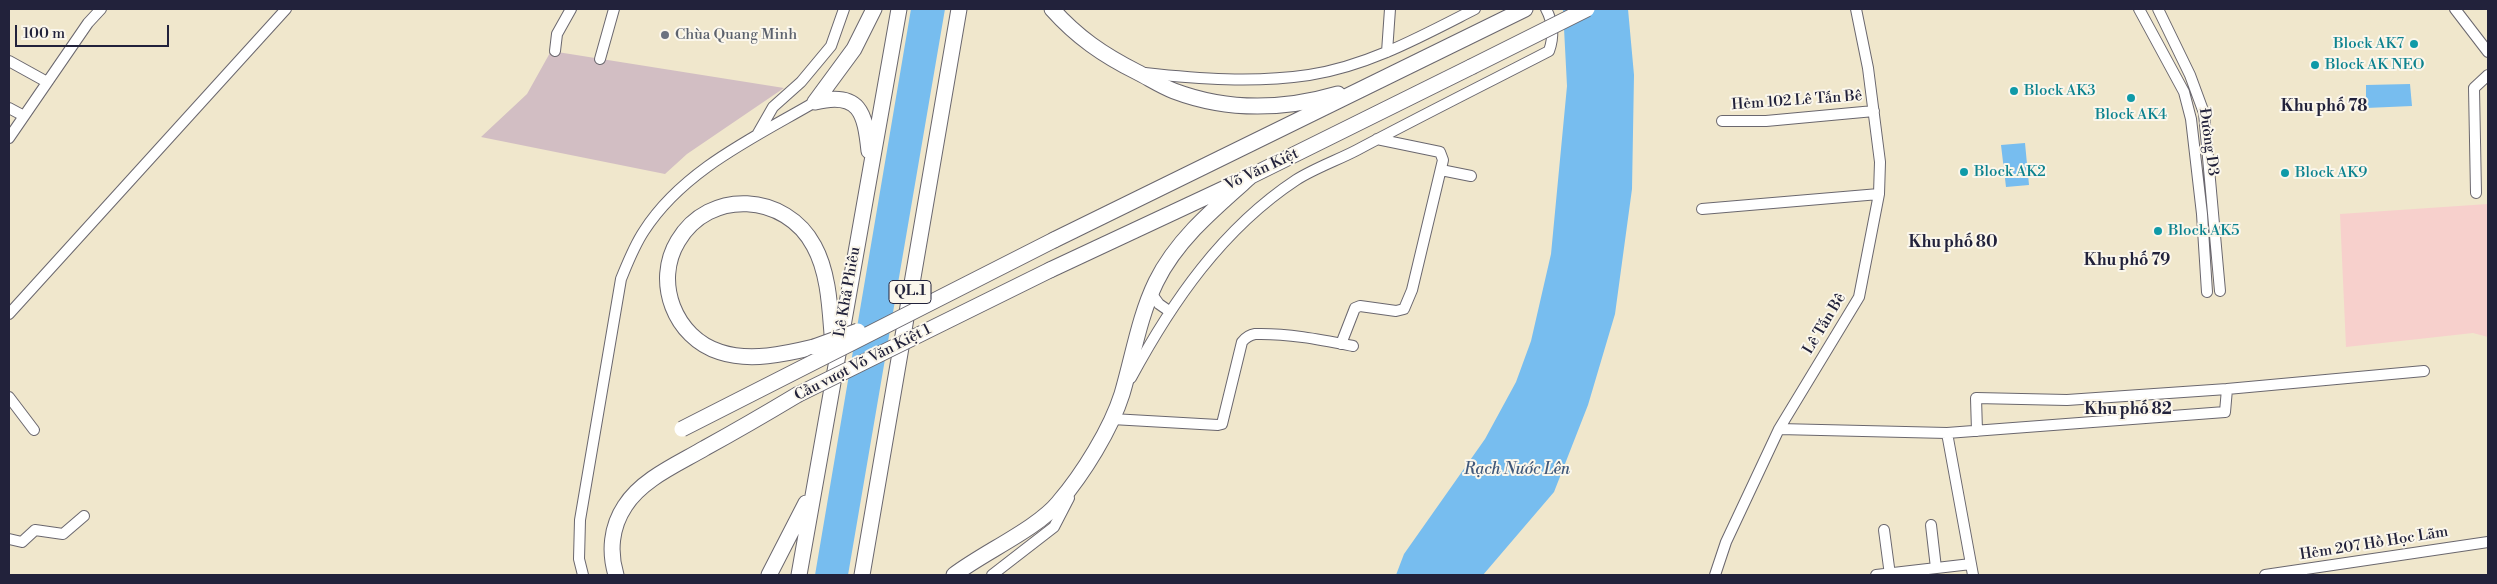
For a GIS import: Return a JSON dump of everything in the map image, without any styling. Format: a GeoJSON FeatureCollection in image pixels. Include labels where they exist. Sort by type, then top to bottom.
{"type":"FeatureCollection","features":[{"type":"Feature","properties":{"kind":"highway"},"geometry":{"type":"LineString","coordinates":[[815,102],[854,49],[874,9]]}},
{"type":"Feature","properties":{"kind":"highway","name":"Lê Khả Phiêu"},"geometry":{"type":"LineString","coordinates":[[798,575],[811,493],[899,9]]}},
{"type":"Feature","properties":{"kind":"highway","name":"QL.1"},"geometry":{"type":"LineString","coordinates":[[862,575],[959,9]]}},
{"type":"Feature","properties":{"kind":"highway"},"geometry":{"type":"LineString","coordinates":[[1052,9],[1080,38],[1103,55],[1186,94],[1230,105],[1258,107],[1294,104],[1370,84]]}},
{"type":"Feature","properties":{"kind":"highway","name":"Võ Văn Kiệt"},"geometry":{"type":"LineString","coordinates":[[1054,240],[1526,9]]}},
{"type":"Feature","properties":{"kind":"highway","name":"Võ Văn Kiệt"},"geometry":{"type":"LineString","coordinates":[[1050,270],[1251,176],[1587,9]]}},
{"type":"Feature","properties":{"kind":"highway"},"geometry":{"type":"LineString","coordinates":[[815,102],[830,98],[846,100],[861,112],[866,124],[871,170]]}},
{"type":"Feature","properties":{"kind":"highway"},"geometry":{"type":"LineString","coordinates":[[954,575],[1032,524],[1059,503],[1089,459],[1112,419],[1152,293],[1171,258],[1187,237],[1251,176]]}},
{"type":"Feature","properties":{"kind":"highway"},"geometry":{"type":"LineString","coordinates":[[835,362],[826,285],[815,246],[796,222],[769,206],[730,203],[706,212],[685,230],[670,259],[668,292],[673,309],[683,325],[694,337],[722,353],[757,357],[814,346],[886,319],[1054,240]]}},
{"type":"Feature","properties":{"kind":"highway"},"geometry":{"type":"LineString","coordinates":[[682,429],[1054,240]]}},
{"type":"Feature","properties":{"kind":"highway","name":"Cầu vượt Võ Văn Kiệt 1"},"geometry":{"type":"LineString","coordinates":[[616,575],[612,562],[614,528],[625,506],[648,482],[676,462],[798,395],[1050,270]]}},
{"type":"Feature","properties":{"kind":"highway"},"geometry":{"type":"LineString","coordinates":[[769,575],[811,493]]}},
{"type":"Feature","properties":{"kind":"street"},"geometry":{"type":"LineString","coordinates":[[9,138],[88,24],[101,9]]}},
{"type":"Feature","properties":{"kind":"street"},"geometry":{"type":"LineString","coordinates":[[9,314],[286,9]]}},
{"type":"Feature","properties":{"kind":"street"},"geometry":{"type":"LineString","coordinates":[[555,51],[557,34],[570,9]]}},
{"type":"Feature","properties":{"kind":"street"},"geometry":{"type":"LineString","coordinates":[[600,59],[614,9]]}},
{"type":"Feature","properties":{"kind":"street"},"geometry":{"type":"LineString","coordinates":[[756,136],[773,107],[801,82],[831,46],[844,9]]}},
{"type":"Feature","properties":{"kind":"street"},"geometry":{"type":"LineString","coordinates":[[1387,52],[1390,9]]}},
{"type":"Feature","properties":{"kind":"street"},"geometry":{"type":"LineString","coordinates":[[1138,72],[1227,79],[1309,75],[1367,60],[1475,9]]}},
{"type":"Feature","properties":{"kind":"street"},"geometry":{"type":"LineString","coordinates":[[1121,395],[1169,311],[1203,266],[1260,209],[1297,180],[1549,52],[1553,41],[1550,16],[1546,9]]}},
{"type":"Feature","properties":{"kind":"street","name":"Lê Tấn Bê"},"geometry":{"type":"LineString","coordinates":[[1715,575],[1726,542],[1779,429],[1860,297],[1879,194],[1880,162],[1874,111],[1856,9]]}},
{"type":"Feature","properties":{"kind":"street","name":"Đường D3"},"geometry":{"type":"LineString","coordinates":[[2139,9],[2184,92],[2191,119],[2202,214],[2207,292]]}},
{"type":"Feature","properties":{"kind":"street","name":"Đường D3"},"geometry":{"type":"LineString","coordinates":[[2158,9],[2190,75],[2204,113],[2220,291]]}},
{"type":"Feature","properties":{"kind":"street"},"geometry":{"type":"LineString","coordinates":[[2454,9],[2488,52]]}},
{"type":"Feature","properties":{"kind":"street"},"geometry":{"type":"LineString","coordinates":[[9,61],[47,82]]}},
{"type":"Feature","properties":{"kind":"street"},"geometry":{"type":"LineString","coordinates":[[2476,193],[2474,88],[2488,75]]}},
{"type":"Feature","properties":{"kind":"street"},"geometry":{"type":"LineString","coordinates":[[1186,94],[1182,85],[1187,77]]}},
{"type":"Feature","properties":{"kind":"street"},"geometry":{"type":"LineString","coordinates":[[583,575],[579,559],[580,520],[621,279],[633,248],[644,229],[694,176],[756,136],[815,102]]}},
{"type":"Feature","properties":{"kind":"street"},"geometry":{"type":"LineString","coordinates":[[9,108],[24,116]]}},
{"type":"Feature","properties":{"kind":"street","name":"Hẻm 102 Lê Tấn Bê"},"geometry":{"type":"LineString","coordinates":[[1722,121],[1766,121],[1874,111]]}},
{"type":"Feature","properties":{"kind":"street"},"geometry":{"type":"LineString","coordinates":[[1341,344],[1355,308],[1360,306],[1396,311],[1404,308],[1412,290],[1441,170],[1443,155],[1440,152],[1377,140]]}},
{"type":"Feature","properties":{"kind":"street"},"geometry":{"type":"LineString","coordinates":[[1441,170],[1471,176]]}},
{"type":"Feature","properties":{"kind":"street"},"geometry":{"type":"LineString","coordinates":[[1702,210],[1879,194]]}},
{"type":"Feature","properties":{"kind":"street"},"geometry":{"type":"LineString","coordinates":[[1152,293],[1159,304],[1169,311]]}},
{"type":"Feature","properties":{"kind":"street"},"geometry":{"type":"LineString","coordinates":[[1112,419],[1222,424],[1242,342],[1246,336],[1270,336],[1353,346]]}},
{"type":"Feature","properties":{"kind":"street"},"geometry":{"type":"LineString","coordinates":[[1976,431],[1976,398],[2067,400],[2227,389],[2424,371]]}},
{"type":"Feature","properties":{"kind":"street"},"geometry":{"type":"LineString","coordinates":[[1779,429],[1947,433],[2225,412],[2227,389]]}},
{"type":"Feature","properties":{"kind":"street"},"geometry":{"type":"LineString","coordinates":[[9,397],[34,430]]}},
{"type":"Feature","properties":{"kind":"street"},"geometry":{"type":"LineString","coordinates":[[1947,433],[1973,575]]}},
{"type":"Feature","properties":{"kind":"street"},"geometry":{"type":"LineString","coordinates":[[992,575],[1054,528],[1089,459]]}},
{"type":"Feature","properties":{"kind":"street"},"geometry":{"type":"LineString","coordinates":[[9,538],[22,542],[35,530],[63,534],[84,516]]}},
{"type":"Feature","properties":{"kind":"street"},"geometry":{"type":"LineString","coordinates":[[1931,525],[1936,568]]}},
{"type":"Feature","properties":{"kind":"street"},"geometry":{"type":"LineString","coordinates":[[1884,530],[1890,574]]}},
{"type":"Feature","properties":{"kind":"street","name":"Hẻm 207 Hồ Học Lãm"},"geometry":{"type":"LineString","coordinates":[[2265,575],[2488,542]]}},
{"type":"Feature","properties":{"kind":"street"},"geometry":{"type":"LineString","coordinates":[[1876,575],[1971,564]]}},
{"type":"Feature","properties":{"kind":"shaded area"},"geometry":{"type":"Polygon","coordinates":[[[551,51],[784,88],[687,154],[665,174],[481,137],[527,94],[551,51]]]}},
{"type":"Feature","properties":{"kind":"shaded area"},"geometry":{"type":"Polygon","coordinates":[[[2488,204],[2488,337],[2473,333],[2346,347],[2340,214],[2488,204]]]}},
{"type":"Feature","properties":{"kind":"water"},"geometry":{"type":"Polygon","coordinates":[[[911,9],[945,9],[848,575],[815,575],[911,9]]]}},
{"type":"Feature","properties":{"kind":"water","name":"Rạch Nước Lên"},"geometry":{"type":"Polygon","coordinates":[[[1563,9],[1628,9],[1634,75],[1632,189],[1615,314],[1588,405],[1554,492],[1483,575],[1396,575],[1404,554],[1485,439],[1516,382],[1531,341],[1551,254],[1567,86],[1563,9]]]}},
{"type":"Feature","properties":{"kind":"water"},"geometry":{"type":"Polygon","coordinates":[[[2410,84],[2412,106],[2366,108],[2366,85],[2410,84]]]}},
{"type":"Feature","properties":{"kind":"water"},"geometry":{"type":"Polygon","coordinates":[[[2025,143],[2029,185],[2006,187],[2001,145],[2025,143]]]}},
{"type":"Feature","properties":{"kind":"place","name":"Chùa Quang Minh"},"geometry":{"type":"Point","coordinates":[665,35]}},
{"type":"Feature","properties":{"kind":"place","name":"Block AK7"},"geometry":{"type":"Point","coordinates":[2414,44]}},
{"type":"Feature","properties":{"kind":"place","name":"Block AK NEO"},"geometry":{"type":"Point","coordinates":[2315,65]}},
{"type":"Feature","properties":{"kind":"place","name":"Block AK3"},"geometry":{"type":"Point","coordinates":[2014,91]}},
{"type":"Feature","properties":{"kind":"place","name":"Block AK4"},"geometry":{"type":"Point","coordinates":[2131,98]}},
{"type":"Feature","properties":{"kind":"place","name":"Block AK2"},"geometry":{"type":"Point","coordinates":[1964,172]}},
{"type":"Feature","properties":{"kind":"place","name":"Block AK9"},"geometry":{"type":"Point","coordinates":[2285,173]}},
{"type":"Feature","properties":{"kind":"place","name":"Block AK5"},"geometry":{"type":"Point","coordinates":[2158,231]}},
{"type":"Feature","properties":{"kind":"district","name":"Khu phố 78"},"geometry":{"type":"Point","coordinates":[2324,107]}},
{"type":"Feature","properties":{"kind":"district","name":"Khu phố 80"},"geometry":{"type":"Point","coordinates":[1953,243]}},
{"type":"Feature","properties":{"kind":"district","name":"Khu phố 79"},"geometry":{"type":"Point","coordinates":[2127,261]}},
{"type":"Feature","properties":{"kind":"district","name":"Khu phố 82"},"geometry":{"type":"Point","coordinates":[2128,410]}}]}
